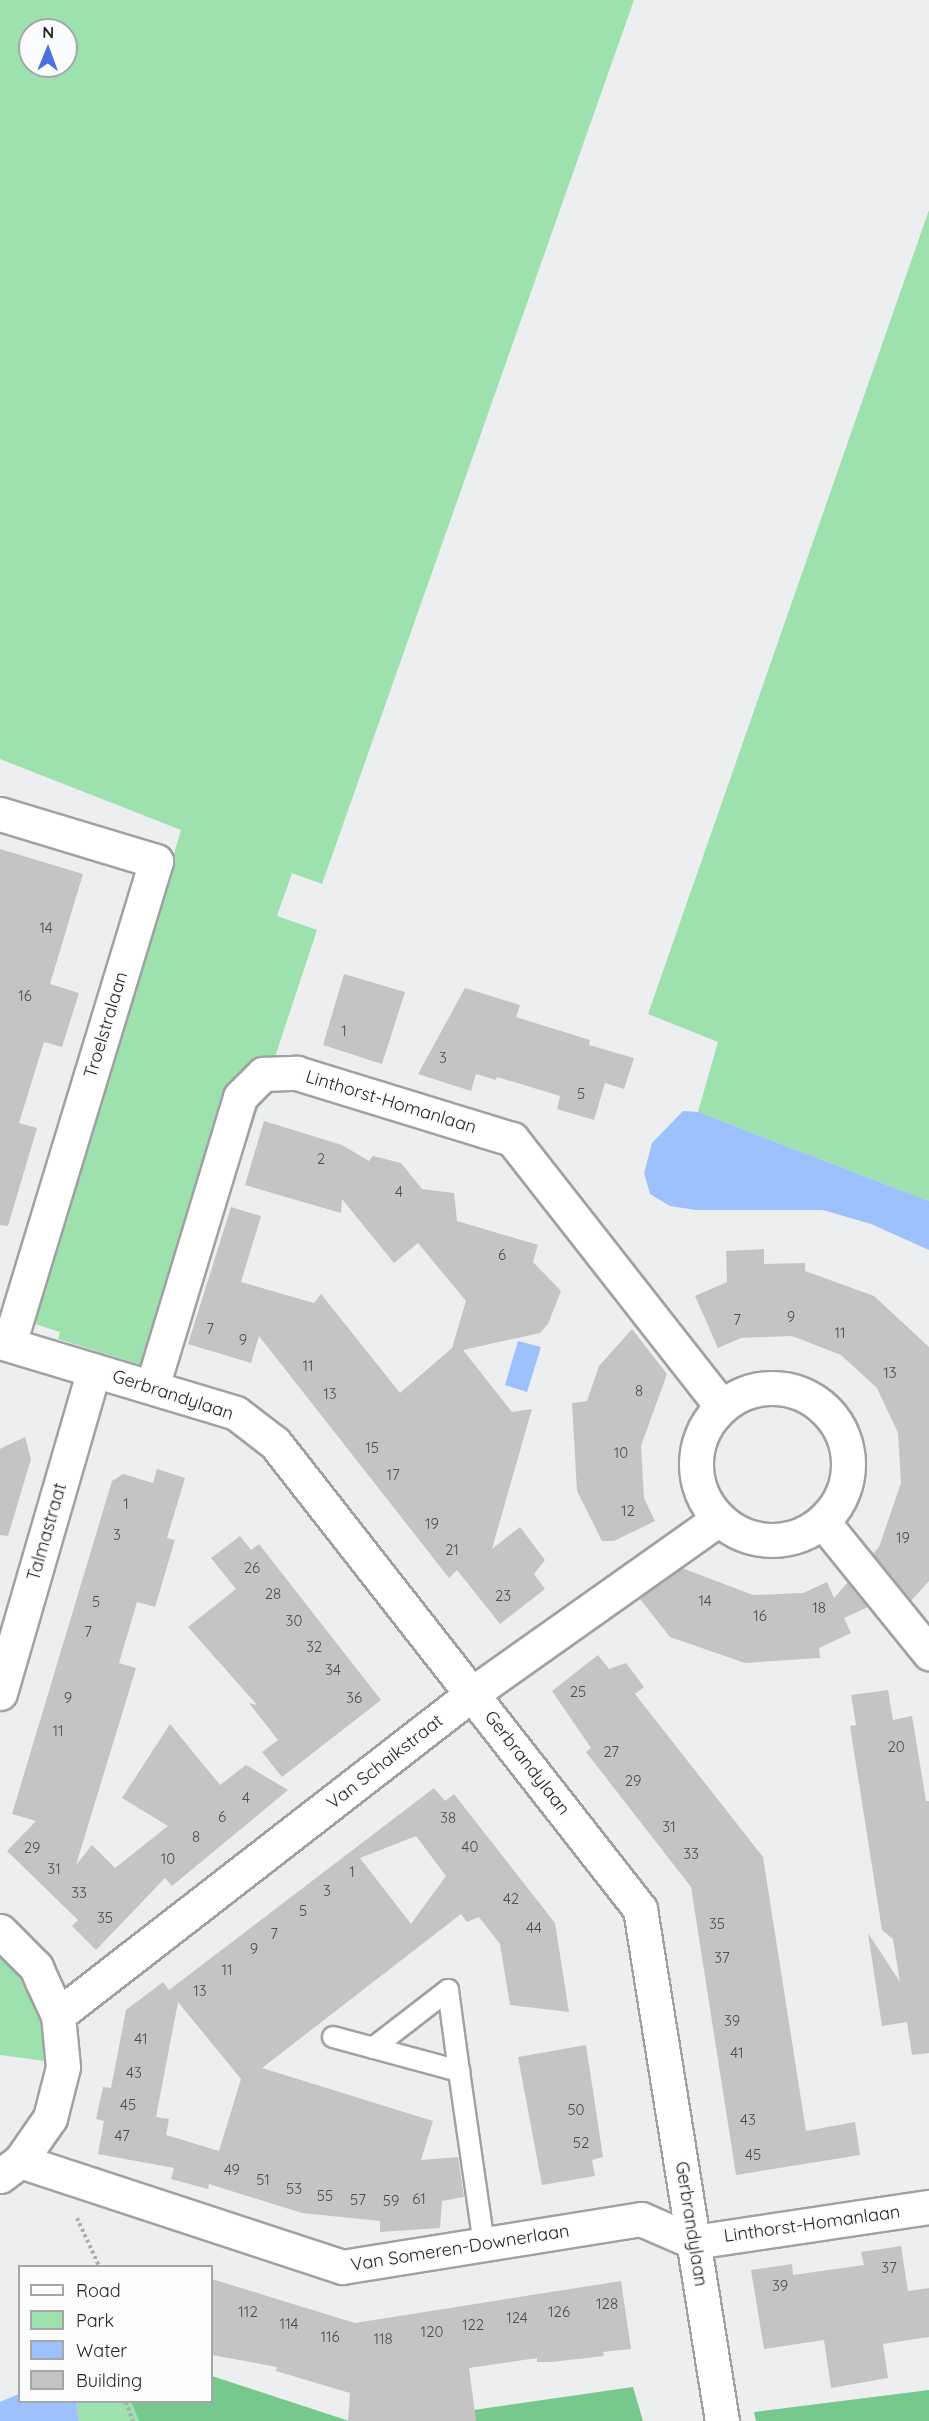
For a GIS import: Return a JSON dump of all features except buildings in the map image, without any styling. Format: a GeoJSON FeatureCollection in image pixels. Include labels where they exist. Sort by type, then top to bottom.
{"type":"FeatureCollection","features":[{"type":"Feature","properties":{"kind":"street","name":"Troelstralaan"},"geometry":{"type":"LineString","coordinates":[[0,814],[156,861],[4,1343]]}},
{"type":"Feature","properties":{"kind":"street","name":"Linthorst-Homanlaan"},"geometry":{"type":"LineString","coordinates":[[152,1387],[240,1097],[263,1074],[297,1073],[513,1139],[722,1407]]}},
{"type":"Feature","properties":{"kind":"street","name":"Gerbrandylaan"},"geometry":{"type":"LineString","coordinates":[[4,1343],[236,1413],[275,1443],[474,1693],[640,1909],[722,2421]]}},
{"type":"Feature","properties":{"kind":"street","name":"Talmastraat"},"geometry":{"type":"LineString","coordinates":[[0,1693],[94,1370]]}},
{"type":"Feature","properties":{"kind":"street"},"geometry":{"type":"LineString","coordinates":[[765,1388],[796,1393],[829,1414],[842,1434],[848,1457],[846,1481],[838,1503],[823,1522],[785,1539],[763,1540],[743,1535],[719,1519],[701,1493],[696,1456],[709,1421],[722,1407],[742,1394],[765,1388]]}},
{"type":"Feature","properties":{"kind":"street","name":"Van Schaikstraat"},"geometry":{"type":"LineString","coordinates":[[58,2015],[474,1693],[719,1519]]}},
{"type":"Feature","properties":{"kind":"street"},"geometry":{"type":"LineString","coordinates":[[823,1522],[929,1653]]}},
{"type":"Feature","properties":{"kind":"street","name":"Van Someren-Downerlaan"},"geometry":{"type":"LineString","coordinates":[[0,1931],[36,1967],[58,2015],[63,2067],[50,2118],[10,2169],[342,2267],[641,2219],[694,2242]]}},
{"type":"Feature","properties":{"kind":"street","name":"Linthorst-Homanlaan"},"geometry":{"type":"LineString","coordinates":[[694,2242],[929,2207]]}},
{"type":"Feature","properties":{"kind":"lane"},"geometry":{"type":"LineString","coordinates":[[373,2048],[448,1990],[484,2244]]}},
{"type":"Feature","properties":{"kind":"lane"},"geometry":{"type":"LineString","coordinates":[[333,2037],[459,2071]]}},
{"type":"Feature","properties":{"kind":"path"},"geometry":{"type":"LineString","coordinates":[[126,2403],[133,2421]]}},
{"type":"Feature","properties":{"kind":"green space"},"geometry":{"type":"Polygon","coordinates":[[[0,0],[634,0],[322,884],[292,873],[277,916],[317,930],[170,1374],[58,1339],[60,1332],[35,1324],[181,830],[0,759],[0,0]]]}},
{"type":"Feature","properties":{"kind":"green space"},"geometry":{"type":"Polygon","coordinates":[[[929,210],[929,1201],[698,1112],[718,1042],[648,1014],[929,210]]]}},
{"type":"Feature","properties":{"kind":"green space"},"geometry":{"type":"Polygon","coordinates":[[[0,1931],[18,1943],[60,2063],[0,2055],[0,1931]]]}},
{"type":"Feature","properties":{"kind":"green space"},"geometry":{"type":"Polygon","coordinates":[[[213,2376],[349,2421],[139,2421],[131,2403],[213,2403],[213,2376]]]}},
{"type":"Feature","properties":{"kind":"green space"},"geometry":{"type":"Polygon","coordinates":[[[633,2387],[643,2421],[398,2421],[633,2387]]]}},
{"type":"Feature","properties":{"kind":"green space"},"geometry":{"type":"Polygon","coordinates":[[[929,2390],[929,2421],[756,2421],[754,2412],[929,2390]]]}},
{"type":"Feature","properties":{"kind":"green space"},"geometry":{"type":"Polygon","coordinates":[[[76,2403],[131,2403],[139,2421],[79,2421],[76,2403]]]}},
{"type":"Feature","properties":{"kind":"water"},"geometry":{"type":"Polygon","coordinates":[[[683,1111],[698,1112],[929,1201],[929,1250],[871,1224],[823,1210],[696,1210],[670,1206],[650,1194],[644,1173],[652,1143],[683,1111]]]}},
{"type":"Feature","properties":{"kind":"water"},"geometry":{"type":"Polygon","coordinates":[[[518,1341],[541,1347],[527,1392],[505,1385],[518,1341]]]}},
{"type":"Feature","properties":{"kind":"water"},"geometry":{"type":"Polygon","coordinates":[[[18,2394],[18,2403],[76,2403],[79,2421],[0,2421],[0,2402],[18,2394]]]}}]}
